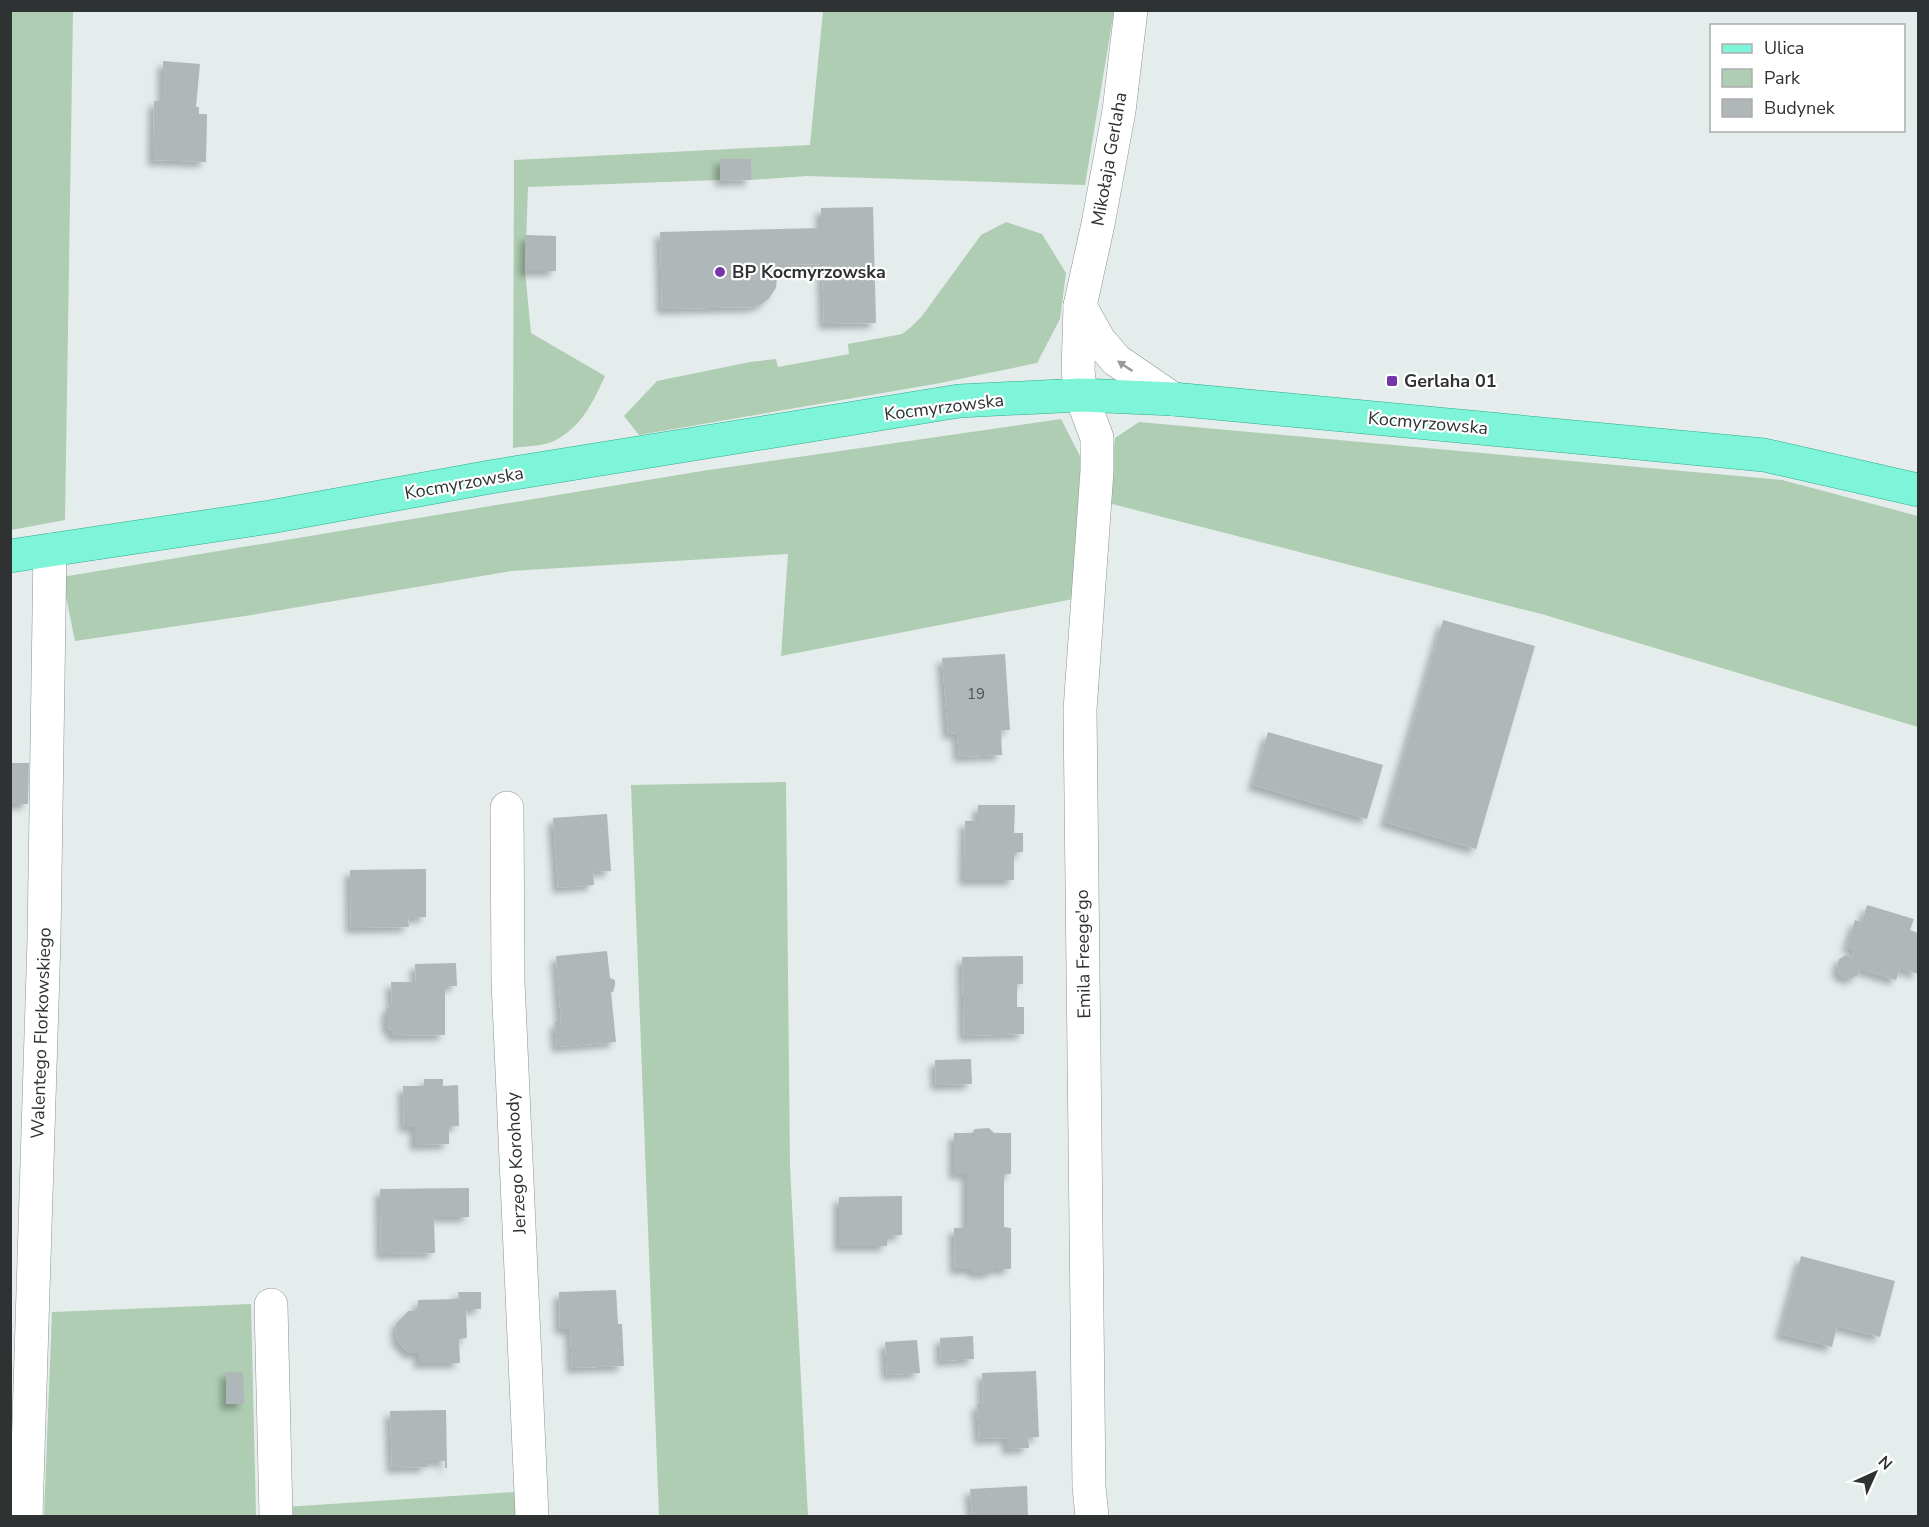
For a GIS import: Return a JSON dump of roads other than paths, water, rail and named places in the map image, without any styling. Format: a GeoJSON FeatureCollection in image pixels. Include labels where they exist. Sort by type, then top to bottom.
{"type":"FeatureCollection","features":[{"type":"Feature","properties":{"kind":"main road","name":"Kocmyrzowska"},"geometry":{"type":"LineString","coordinates":[[10,556],[270,517],[490,477],[959,401],[1081,395],[1173,399],[1764,455],[1918,490]]}},
{"type":"Feature","properties":{"kind":"street","name":"Mikołaja Gerlaha"},"geometry":{"type":"LineString","coordinates":[[1081,395],[1078,370],[1080,306],[1119,111],[1131,10]]}},
{"type":"Feature","properties":{"kind":"street"},"geometry":{"type":"LineString","coordinates":[[1080,306],[1099,340],[1116,360],[1173,399]]}},
{"type":"Feature","properties":{"kind":"street","name":"Emila Freege'go"},"geometry":{"type":"LineString","coordinates":[[1081,395],[1097,438],[1097,471],[1080,710],[1089,1487],[1092,1516]]}},
{"type":"Feature","properties":{"kind":"street","name":"Walentego Florkowskiego"},"geometry":{"type":"LineString","coordinates":[[27,1516],[44,939],[50,549]]}},
{"type":"Feature","properties":{"kind":"street","name":"Jerzego Korohody"},"geometry":{"type":"LineString","coordinates":[[507,808],[508,981],[532,1516]]}},
{"type":"Feature","properties":{"kind":"street"},"geometry":{"type":"LineString","coordinates":[[271,1305],[276,1516]]}},
{"type":"Feature","properties":{"kind":"place","name":"BP Kocmyrzowska"},"geometry":{"type":"Point","coordinates":[720,272]}},
{"type":"Feature","properties":{"kind":"place","name":"Gerlaha 01"},"geometry":{"type":"Point","coordinates":[1392,381]}}]}
